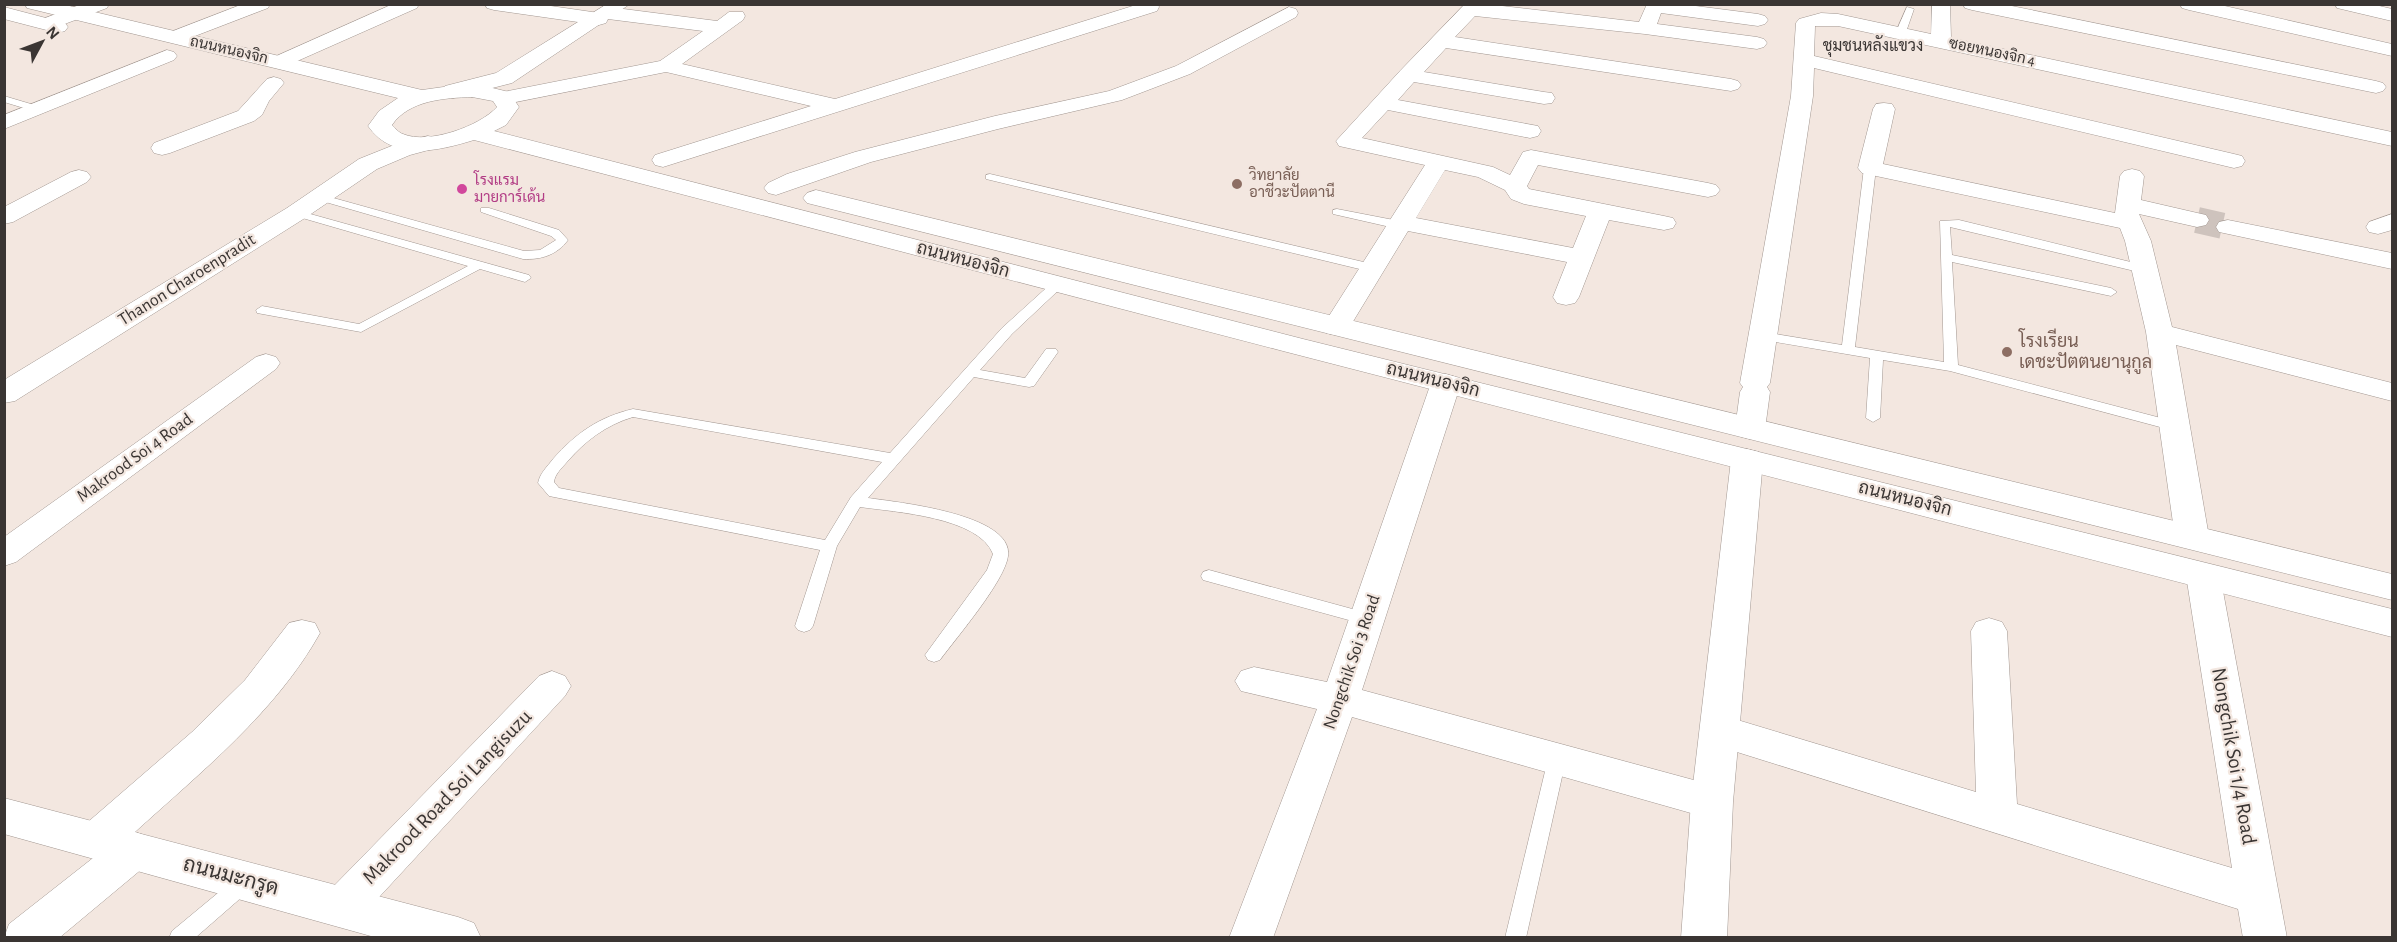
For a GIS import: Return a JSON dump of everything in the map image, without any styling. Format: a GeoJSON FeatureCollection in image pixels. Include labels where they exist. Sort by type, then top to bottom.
{"type":"FeatureCollection","features":[{"type":"Feature","properties":{"kind":"main road","name":"ถนนหนองจิก"},"geometry":{"type":"LineString","coordinates":[[34,4],[73,14],[171,47],[199,64]]}},
{"type":"Feature","properties":{"kind":"main road","name":"ถนนหนองจิก"},"geometry":{"type":"LineString","coordinates":[[4,12],[47,24],[171,47],[277,73],[423,97],[453,91],[489,91],[663,160],[1336,327],[2202,575],[2392,622]]}},
{"type":"Feature","properties":{"kind":"main road"},"geometry":{"type":"LineString","coordinates":[[381,117],[383,134],[394,140],[428,143],[475,133],[504,97],[609,12]]}},
{"type":"Feature","properties":{"kind":"main road","name":"ถนนหนองจิก"},"geometry":{"type":"LineString","coordinates":[[253,78],[277,73]]}},
{"type":"Feature","properties":{"kind":"main road","name":"ถนนหนองจิก"},"geometry":{"type":"LineString","coordinates":[[277,73],[295,89]]}},
{"type":"Feature","properties":{"kind":"main road"},"geometry":{"type":"LineString","coordinates":[[381,117],[423,97]]}},
{"type":"Feature","properties":{"kind":"main road"},"geometry":{"type":"LineString","coordinates":[[368,164],[378,148],[381,117]]}},
{"type":"Feature","properties":{"kind":"main road","name":"ถนนหนองจิก"},"geometry":{"type":"LineString","coordinates":[[475,133],[1446,383],[2192,537],[2392,587]]}},
{"type":"Feature","properties":{"kind":"main road","name":"Thanon Charoenpradit"},"geometry":{"type":"LineString","coordinates":[[4,394],[296,213],[368,164],[402,150],[428,143]]}},
{"type":"Feature","properties":{"kind":"main road"},"geometry":{"type":"LineString","coordinates":[[1166,312],[1188,291]]}},
{"type":"Feature","properties":{"kind":"main road"},"geometry":{"type":"LineString","coordinates":[[1704,938],[1712,802],[1721,731],[1748,444]]}},
{"type":"Feature","properties":{"kind":"main road","name":"ถนนมะกรูด"},"geometry":{"type":"LineString","coordinates":[[4,816],[458,938]]}},
{"type":"Feature","properties":{"kind":"street"},"geometry":{"type":"LineString","coordinates":[[47,24],[100,4]]}},
{"type":"Feature","properties":{"kind":"street"},"geometry":{"type":"LineString","coordinates":[[4,123],[261,4]]}},
{"type":"Feature","properties":{"kind":"street"},"geometry":{"type":"LineString","coordinates":[[162,148],[246,116],[254,110],[277,73],[410,4]]}},
{"type":"Feature","properties":{"kind":"street"},"geometry":{"type":"LineString","coordinates":[[494,4],[728,22],[666,66]]}},
{"type":"Feature","properties":{"kind":"street"},"geometry":{"type":"LineString","coordinates":[[1941,4],[1941,41]]}},
{"type":"Feature","properties":{"kind":"street"},"geometry":{"type":"LineString","coordinates":[[1972,4],[2376,87]]}},
{"type":"Feature","properties":{"kind":"street"},"geometry":{"type":"LineString","coordinates":[[2189,4],[2392,50]]}},
{"type":"Feature","properties":{"kind":"street"},"geometry":{"type":"LineString","coordinates":[[2344,4],[2392,15]]}},
{"type":"Feature","properties":{"kind":"street"},"geometry":{"type":"LineString","coordinates":[[1664,223],[1532,199],[1519,194],[1515,186],[1485,172],[1347,141],[1473,6],[1757,43]]}},
{"type":"Feature","properties":{"kind":"street"},"geometry":{"type":"LineString","coordinates":[[1645,28],[1655,7],[1758,20]]}},
{"type":"Feature","properties":{"kind":"street"},"geometry":{"type":"LineString","coordinates":[[663,160],[832,105],[1150,8]]}},
{"type":"Feature","properties":{"kind":"street"},"geometry":{"type":"LineString","coordinates":[[776,188],[863,157],[995,123],[1115,96],[1183,70],[1289,13]]}},
{"type":"Feature","properties":{"kind":"street","name":"ซอยหนองจิก 4"},"geometry":{"type":"LineString","coordinates":[[1748,444],[1755,387],[1802,96],[1806,22],[1821,19],[1838,20],[2392,139]]}},
{"type":"Feature","properties":{"kind":"street"},"geometry":{"type":"LineString","coordinates":[[1441,41],[1731,85]]}},
{"type":"Feature","properties":{"kind":"street"},"geometry":{"type":"LineString","coordinates":[[1804,60],[2234,161]]}},
{"type":"Feature","properties":{"kind":"street"},"geometry":{"type":"LineString","coordinates":[[504,97],[666,66],[832,105]]}},
{"type":"Feature","properties":{"kind":"street"},"geometry":{"type":"LineString","coordinates":[[1407,75],[1544,98]]}},
{"type":"Feature","properties":{"kind":"street"},"geometry":{"type":"LineString","coordinates":[[1382,103],[1530,131]]}},
{"type":"Feature","properties":{"kind":"street"},"geometry":{"type":"LineString","coordinates":[[1884,109],[1870,168],[2129,214],[2197,220]]}},
{"type":"Feature","properties":{"kind":"street"},"geometry":{"type":"LineString","coordinates":[[1515,186],[1531,157],[1708,190]]}},
{"type":"Feature","properties":{"kind":"street"},"geometry":{"type":"LineString","coordinates":[[1336,327],[1439,161]]}},
{"type":"Feature","properties":{"kind":"street"},"geometry":{"type":"LineString","coordinates":[[2132,176],[2129,214],[2138,241],[2160,332],[2192,537]]}},
{"type":"Feature","properties":{"kind":"street"},"geometry":{"type":"LineString","coordinates":[[4,217],[79,177]]}},
{"type":"Feature","properties":{"kind":"street"},"geometry":{"type":"LineString","coordinates":[[1566,297],[1601,210]]}},
{"type":"Feature","properties":{"kind":"street"},"geometry":{"type":"LineString","coordinates":[[1400,223],[1582,257]]}},
{"type":"Feature","properties":{"kind":"street"},"geometry":{"type":"LineString","coordinates":[[2228,227],[2392,261]]}},
{"type":"Feature","properties":{"kind":"street"},"geometry":{"type":"LineString","coordinates":[[2160,332],[2392,392]]}},
{"type":"Feature","properties":{"kind":"street","name":"Makrood Soi 4 Road"},"geometry":{"type":"LineString","coordinates":[[4,554],[266,363]]}},
{"type":"Feature","properties":{"kind":"street","name":"Nongchik Soi 3 Road"},"geometry":{"type":"LineString","coordinates":[[1251,938],[1340,699],[1446,383]]}},
{"type":"Feature","properties":{"kind":"street","name":"Nongchik Soi 1/4 Road"},"geometry":{"type":"LineString","coordinates":[[2202,575],[2265,938]]}},
{"type":"Feature","properties":{"kind":"street"},"geometry":{"type":"LineString","coordinates":[[1989,631],[1996,816]]}},
{"type":"Feature","properties":{"kind":"street"},"geometry":{"type":"LineString","coordinates":[[26,938],[115,845],[204,744],[281,666],[302,633]]}},
{"type":"Feature","properties":{"kind":"street"},"geometry":{"type":"LineString","coordinates":[[1254,681],[1340,699],[1712,802]]}},
{"type":"Feature","properties":{"kind":"street","name":"Makrood Road Soi Langisuzu"},"geometry":{"type":"LineString","coordinates":[[342,907],[552,686]]}},
{"type":"Feature","properties":{"kind":"street"},"geometry":{"type":"LineString","coordinates":[[1721,731],[2257,895]]}},
{"type":"Feature","properties":{"kind":"lane"},"geometry":{"type":"LineString","coordinates":[[1901,33],[1910,9]]}},
{"type":"Feature","properties":{"kind":"lane"},"geometry":{"type":"LineString","coordinates":[[4,99],[38,109]]}},
{"type":"Feature","properties":{"kind":"lane"},"geometry":{"type":"LineString","coordinates":[[1848,350],[1870,168]]}},
{"type":"Feature","properties":{"kind":"lane"},"geometry":{"type":"LineString","coordinates":[[990,177],[1372,268]]}},
{"type":"Feature","properties":{"kind":"lane"},"geometry":{"type":"LineString","coordinates":[[319,197],[486,245],[533,256],[558,246],[562,240],[555,233],[485,210]]}},
{"type":"Feature","properties":{"kind":"lane"},"geometry":{"type":"LineString","coordinates":[[1337,212],[1400,223]]}},
{"type":"Feature","properties":{"kind":"lane"},"geometry":{"type":"LineString","coordinates":[[296,213],[525,278]]}},
{"type":"Feature","properties":{"kind":"lane"},"geometry":{"type":"LineString","coordinates":[[1951,367],[1944,223],[1959,224],[2143,269]]}},
{"type":"Feature","properties":{"kind":"lane"},"geometry":{"type":"LineString","coordinates":[[463,261],[486,245]]}},
{"type":"Feature","properties":{"kind":"lane"},"geometry":{"type":"LineString","coordinates":[[1946,257],[2111,292]]}},
{"type":"Feature","properties":{"kind":"lane"},"geometry":{"type":"LineString","coordinates":[[262,310],[360,328],[478,265]]}},
{"type":"Feature","properties":{"kind":"lane"},"geometry":{"type":"LineString","coordinates":[[804,626],[830,546],[856,501],[1007,331],[1058,284]]}},
{"type":"Feature","properties":{"kind":"lane"},"geometry":{"type":"LineString","coordinates":[[1763,336],[1951,367],[2175,426]]}},
{"type":"Feature","properties":{"kind":"lane"},"geometry":{"type":"LineString","coordinates":[[969,372],[1029,383],[1051,352]]}},
{"type":"Feature","properties":{"kind":"lane"},"geometry":{"type":"LineString","coordinates":[[1873,418],[1877,355]]}},
{"type":"Feature","properties":{"kind":"lane"},"geometry":{"type":"LineString","coordinates":[[830,546],[554,492],[546,483],[547,476],[579,438],[612,417],[633,413],[894,459]]}},
{"type":"Feature","properties":{"kind":"lane"},"geometry":{"type":"LineString","coordinates":[[856,501],[956,519],[978,528],[995,539],[1001,554],[995,572],[934,655]]}},
{"type":"Feature","properties":{"kind":"lane"},"geometry":{"type":"LineString","coordinates":[[1209,576],[1367,619]]}},
{"type":"Feature","properties":{"kind":"lane"},"geometry":{"type":"LineString","coordinates":[[1515,938],[1557,759]]}},
{"type":"Feature","properties":{"kind":"lane"},"geometry":{"type":"LineString","coordinates":[[179,938],[247,880]]}},
{"type":"Feature","properties":{"kind":"tunnel"},"geometry":{"type":"LineString","coordinates":[[2197,220],[2228,227]]}},
{"type":"Feature","properties":{"kind":"place","name":"วิทยาลัย อาชีวะปัตตานี"},"geometry":{"type":"Point","coordinates":[1237,184]}},
{"type":"Feature","properties":{"kind":"place","name":"โรงแรม มายการ์เด้น"},"geometry":{"type":"Point","coordinates":[462,189]}},
{"type":"Feature","properties":{"kind":"place","name":"โรงเรียน เดชะปัตตนยานุกูล"},"geometry":{"type":"Point","coordinates":[2007,352]}},
{"type":"Feature","properties":{"kind":"district","name":"ชุมชนหลังแขวง"},"geometry":{"type":"Point","coordinates":[1873,46]}}]}
